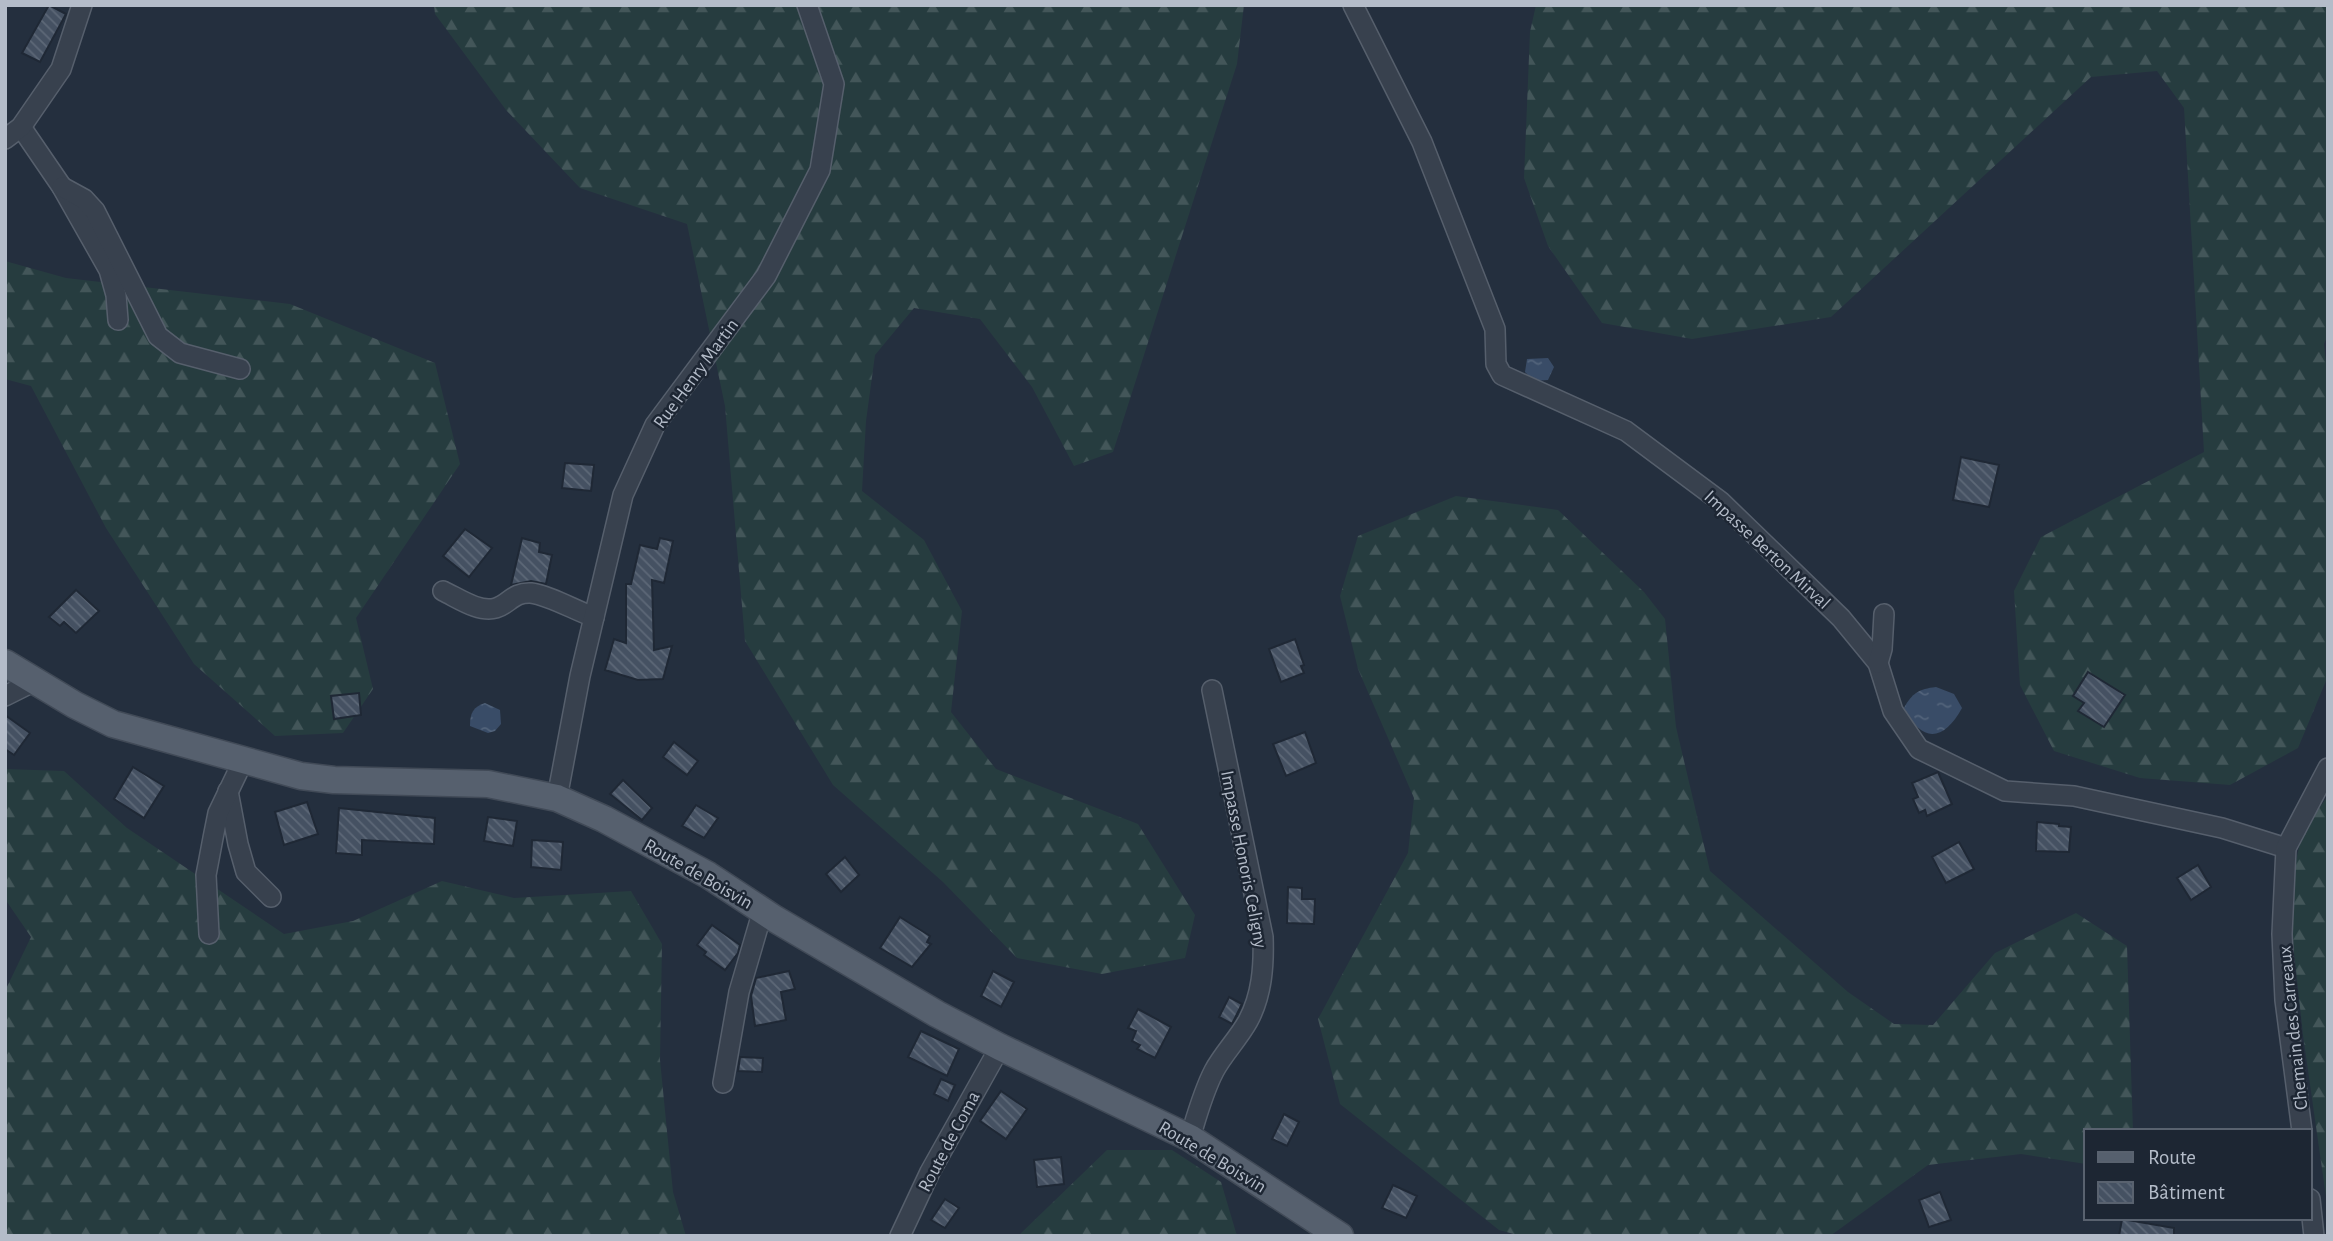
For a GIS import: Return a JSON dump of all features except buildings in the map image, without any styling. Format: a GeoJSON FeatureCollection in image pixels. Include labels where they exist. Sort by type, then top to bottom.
{"type":"FeatureCollection","features":[{"type":"Feature","properties":{"kind":"main road","name":"Route de Boisvin"},"geometry":{"type":"LineString","coordinates":[[5,663],[113,724],[301,776],[334,780],[488,785],[558,798],[604,819],[708,875],[762,911],[937,1014],[1190,1138],[1340,1236]]}},
{"type":"Feature","properties":{"kind":"street"},"geometry":{"type":"LineString","coordinates":[[5,139],[22,127],[61,69],[82,5]]}},
{"type":"Feature","properties":{"kind":"street","name":"Rue Henry Martin"},"geometry":{"type":"LineString","coordinates":[[558,798],[580,676],[623,495],[655,425],[766,276],[820,170],[834,84],[807,5]]}},
{"type":"Feature","properties":{"kind":"street","name":"Impasse Berton Mirval"},"geometry":{"type":"LineString","coordinates":[[1353,5],[1422,142],[1495,329],[1496,364],[1502,375],[1626,431],[1720,501],[1841,618],[1878,663],[1894,711],[1919,750],[2005,791],[2074,796],[2222,828],[2286,848]]}},
{"type":"Feature","properties":{"kind":"street"},"geometry":{"type":"LineString","coordinates":[[22,127],[62,187],[109,270],[116,295],[118,320]]}},
{"type":"Feature","properties":{"kind":"street"},"geometry":{"type":"LineString","coordinates":[[62,187],[84,199],[95,211],[158,336],[180,353],[240,369]]}},
{"type":"Feature","properties":{"kind":"street"},"geometry":{"type":"LineString","coordinates":[[443,591],[488,609],[498,608],[521,594],[533,593],[593,617]]}},
{"type":"Feature","properties":{"kind":"street"},"geometry":{"type":"LineString","coordinates":[[1878,663],[1882,649],[1884,614]]}},
{"type":"Feature","properties":{"kind":"street"},"geometry":{"type":"LineString","coordinates":[[5,696],[35,681]]}},
{"type":"Feature","properties":{"kind":"street","name":"Impasse Honoris Celigny"},"geometry":{"type":"LineString","coordinates":[[1190,1138],[1215,1070],[1247,1022],[1259,992],[1264,958],[1263,937],[1212,690]]}},
{"type":"Feature","properties":{"kind":"street"},"geometry":{"type":"LineString","coordinates":[[209,934],[206,875],[218,813],[243,761]]}},
{"type":"Feature","properties":{"kind":"street","name":"Chemain des Carreaux"},"geometry":{"type":"LineString","coordinates":[[2302,1129],[2285,1000],[2282,934],[2286,848],[2328,768]]}},
{"type":"Feature","properties":{"kind":"street"},"geometry":{"type":"LineString","coordinates":[[228,791],[246,872],[271,897]]}},
{"type":"Feature","properties":{"kind":"street"},"geometry":{"type":"LineString","coordinates":[[723,1083],[739,992],[762,911]]}},
{"type":"Feature","properties":{"kind":"street","name":"Route de Coma"},"geometry":{"type":"LineString","coordinates":[[900,1236],[930,1172],[1000,1047]]}},
{"type":"Feature","properties":{"kind":"street"},"geometry":{"type":"LineString","coordinates":[[2312,1218],[2314,1236]]}},
{"type":"Feature","properties":{"kind":"green space"},"geometry":{"type":"Polygon","coordinates":[[[434,5],[1244,5],[1237,64],[1113,452],[1074,466],[1032,387],[980,319],[914,308],[875,355],[866,421],[862,491],[924,540],[962,611],[951,712],[996,769],[1138,824],[1195,915],[1185,958],[1102,974],[1017,958],[943,882],[833,785],[745,641],[725,406],[687,224],[580,188],[506,110],[435,14],[434,5]]]}},
{"type":"Feature","properties":{"kind":"green space"},"geometry":{"type":"Polygon","coordinates":[[[1536,5],[2328,5],[2328,335],[2324,344],[2328,381],[2328,676],[2298,748],[2230,785],[2140,778],[2054,751],[2020,685],[2014,591],[2041,537],[2204,452],[2184,108],[2157,71],[2091,77],[1831,317],[1692,339],[1602,323],[1548,246],[1524,178],[1530,32],[1536,5]]]}},
{"type":"Feature","properties":{"kind":"green space"},"geometry":{"type":"Polygon","coordinates":[[[5,261],[66,278],[290,304],[435,363],[460,464],[356,618],[373,689],[343,733],[275,736],[194,664],[106,528],[31,386],[5,379],[5,261]]]}},
{"type":"Feature","properties":{"kind":"green space"},"geometry":{"type":"Polygon","coordinates":[[[1456,496],[1558,510],[1644,592],[1665,619],[1676,727],[1710,871],[1848,992],[1894,1024],[1933,1025],[1995,953],[2076,913],[2127,946],[2133,1129],[2084,1129],[2084,1164],[2021,1154],[1928,1165],[1830,1236],[1521,1236],[1499,1230],[1340,1104],[1318,1019],[1408,853],[1414,798],[1358,669],[1340,596],[1358,536],[1456,496]]]}},
{"type":"Feature","properties":{"kind":"green space"},"geometry":{"type":"Polygon","coordinates":[[[5,769],[64,771],[127,828],[284,934],[353,921],[442,881],[514,898],[631,891],[662,944],[660,1060],[673,1192],[686,1236],[5,1236],[5,991],[31,937],[5,899],[5,769]]]}},
{"type":"Feature","properties":{"kind":"green space"},"geometry":{"type":"Polygon","coordinates":[[[2328,796],[2328,1211],[2303,1035],[2288,896],[2303,830],[2328,796]]]}},
{"type":"Feature","properties":{"kind":"green space"},"geometry":{"type":"Polygon","coordinates":[[[1107,1150],[1172,1150],[1221,1182],[1237,1236],[1018,1236],[1107,1150]]]}},
{"type":"Feature","properties":{"kind":"water"},"geometry":{"type":"Polygon","coordinates":[[[1548,358],[1554,367],[1548,380],[1534,381],[1525,372],[1527,359],[1548,358]]]}},
{"type":"Feature","properties":{"kind":"water"},"geometry":{"type":"Polygon","coordinates":[[[1936,687],[1954,694],[1962,708],[1948,727],[1933,734],[1918,728],[1904,708],[1917,693],[1936,687]]]}},
{"type":"Feature","properties":{"kind":"water"},"geometry":{"type":"Polygon","coordinates":[[[485,703],[500,710],[501,724],[495,731],[488,733],[470,726],[473,711],[485,703]]]}}]}
